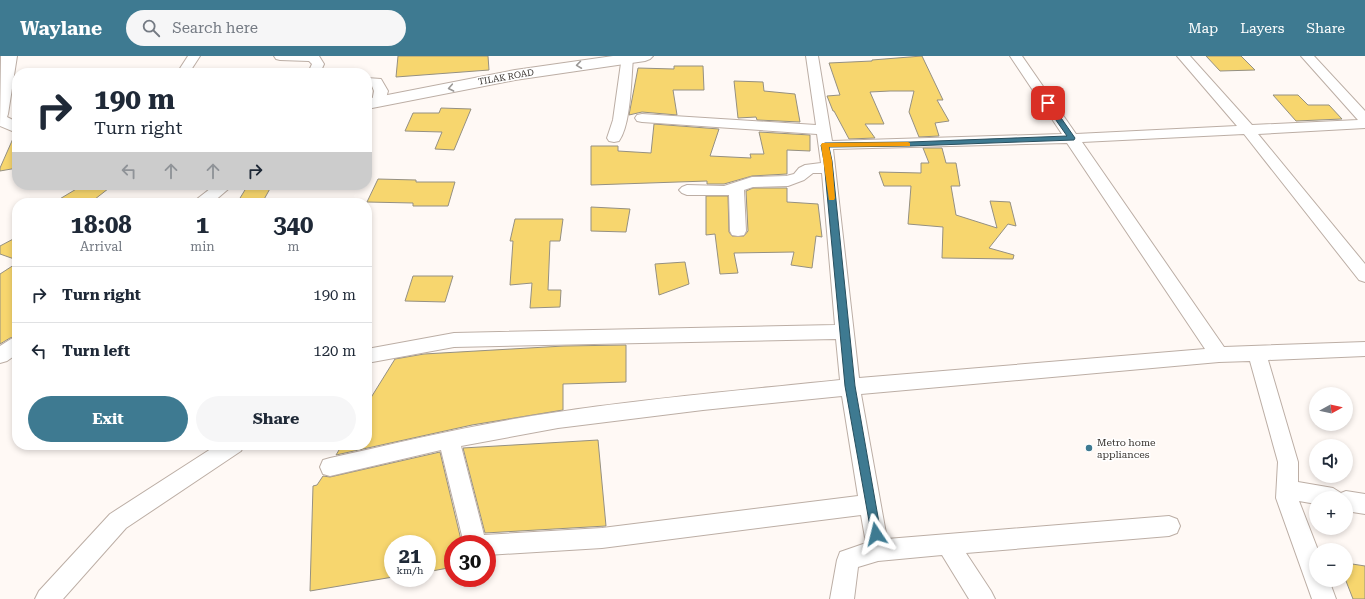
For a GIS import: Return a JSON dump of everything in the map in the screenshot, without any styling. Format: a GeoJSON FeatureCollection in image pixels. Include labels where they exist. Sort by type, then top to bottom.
{"type":"FeatureCollection","features":[{"type":"Feature","properties":{"kind":"street"},"geometry":{"type":"LineString","coordinates":[[0,114],[9,56]]}},
{"type":"Feature","properties":{"kind":"street"},"geometry":{"type":"LineString","coordinates":[[186,68],[194,56]]}},
{"type":"Feature","properties":{"kind":"street"},"geometry":{"type":"LineString","coordinates":[[280,56],[313,57],[318,64],[316,68]]}},
{"type":"Feature","properties":{"kind":"street","name":"TILAK ROAD"},"geometry":{"type":"LineString","coordinates":[[373,103],[515,75],[645,56]]}},
{"type":"Feature","properties":{"kind":"street"},"geometry":{"type":"LineString","coordinates":[[812,56],[829,168],[850,386],[878,550]]}},
{"type":"Feature","properties":{"kind":"street"},"geometry":{"type":"LineString","coordinates":[[1016,56],[1219,355]]}},
{"type":"Feature","properties":{"kind":"street"},"geometry":{"type":"LineString","coordinates":[[1183,56],[1248,130],[1365,276]]}},
{"type":"Feature","properties":{"kind":"street"},"geometry":{"type":"LineString","coordinates":[[1307,56],[1365,119]]}},
{"type":"Feature","properties":{"kind":"street"},"geometry":{"type":"LineString","coordinates":[[614,138],[620,120],[627,58]]}},
{"type":"Feature","properties":{"kind":"street"},"geometry":{"type":"LineString","coordinates":[[372,82],[376,82],[381,91],[373,103]]}},
{"type":"Feature","properties":{"kind":"street"},"geometry":{"type":"LineString","coordinates":[[642,118],[824,137],[917,144],[1365,124]]}},
{"type":"Feature","properties":{"kind":"street"},"geometry":{"type":"LineString","coordinates":[[0,120],[12,126]]}},
{"type":"Feature","properties":{"kind":"street"},"geometry":{"type":"LineString","coordinates":[[687,190],[725,190],[736,188],[752,182],[788,180],[799,177],[804,171],[810,168],[829,168]]}},
{"type":"Feature","properties":{"kind":"street"},"geometry":{"type":"LineString","coordinates":[[736,188],[738,231]]}},
{"type":"Feature","properties":{"kind":"street"},"geometry":{"type":"LineString","coordinates":[[208,198],[219,190]]}},
{"type":"Feature","properties":{"kind":"street"},"geometry":{"type":"LineString","coordinates":[[372,355],[454,340],[845,332]]}},
{"type":"Feature","properties":{"kind":"street"},"geometry":{"type":"LineString","coordinates":[[0,356],[12,348]]}},
{"type":"Feature","properties":{"kind":"street"},"geometry":{"type":"LineString","coordinates":[[330,467],[449,440],[558,420],[703,402],[850,386],[1219,355],[1365,349]]}},
{"type":"Feature","properties":{"kind":"street"},"geometry":{"type":"LineString","coordinates":[[1257,353],[1288,462],[1287,498],[1309,557]]}},
{"type":"Feature","properties":{"kind":"street"},"geometry":{"type":"LineString","coordinates":[[449,440],[473,535]]}},
{"type":"Feature","properties":{"kind":"street"},"geometry":{"type":"LineString","coordinates":[[47,599],[118,521],[221,450]]}},
{"type":"Feature","properties":{"kind":"street"},"geometry":{"type":"LineString","coordinates":[[1287,489],[1309,493]]}},
{"type":"Feature","properties":{"kind":"street"},"geometry":{"type":"LineString","coordinates":[[1353,502],[1365,504]]}},
{"type":"Feature","properties":{"kind":"street"},"geometry":{"type":"LineString","coordinates":[[496,544],[602,538],[870,504]]}},
{"type":"Feature","properties":{"kind":"street"},"geometry":{"type":"LineString","coordinates":[[842,599],[848,560],[878,550],[1169,526]]}},
{"type":"Feature","properties":{"kind":"street"},"geometry":{"type":"LineString","coordinates":[[947,544],[983,599]]}},
{"type":"Feature","properties":{"kind":"street"},"geometry":{"type":"LineString","coordinates":[[1320,587],[1324,599]]}},
{"type":"Feature","properties":{"kind":"building"},"geometry":{"type":"Polygon","coordinates":[[[398,56],[488,56],[489,70],[396,77],[398,56]]]}},
{"type":"Feature","properties":{"kind":"building"},"geometry":{"type":"Polygon","coordinates":[[[922,56],[943,100],[937,100],[949,121],[935,123],[939,136],[919,137],[909,112],[914,91],[890,91],[870,92],[884,124],[865,124],[875,138],[849,139],[833,111],[827,96],[840,95],[829,63],[872,61],[922,56]]]}},
{"type":"Feature","properties":{"kind":"building"},"geometry":{"type":"Polygon","coordinates":[[[1206,56],[1241,56],[1255,70],[1220,71],[1206,56]]]}},
{"type":"Feature","properties":{"kind":"building"},"geometry":{"type":"Polygon","coordinates":[[[674,66],[703,66],[704,90],[673,90],[677,115],[642,112],[629,115],[638,68],[674,69],[674,66]]]}},
{"type":"Feature","properties":{"kind":"building"},"geometry":{"type":"Polygon","coordinates":[[[734,81],[763,82],[764,91],[795,94],[800,122],[757,120],[756,117],[738,118],[734,81]]]}},
{"type":"Feature","properties":{"kind":"building"},"geometry":{"type":"Polygon","coordinates":[[[1273,95],[1298,95],[1308,105],[1329,105],[1342,119],[1296,121],[1273,95]]]}},
{"type":"Feature","properties":{"kind":"building"},"geometry":{"type":"Polygon","coordinates":[[[441,108],[471,109],[454,150],[435,149],[442,132],[405,131],[413,113],[439,113],[441,108]]]}},
{"type":"Feature","properties":{"kind":"building"},"geometry":{"type":"Polygon","coordinates":[[[654,124],[719,129],[710,156],[751,158],[750,154],[764,154],[759,132],[810,135],[810,151],[787,150],[787,174],[752,176],[724,184],[707,184],[707,181],[591,185],[591,146],[618,146],[618,151],[651,153],[654,124]]]}},
{"type":"Feature","properties":{"kind":"building"},"geometry":{"type":"Polygon","coordinates":[[[12,141],[12,169],[0,171],[12,141]]]}},
{"type":"Feature","properties":{"kind":"building"},"geometry":{"type":"Polygon","coordinates":[[[923,148],[942,148],[946,163],[956,163],[960,186],[951,186],[956,215],[997,228],[990,201],[1010,202],[1016,226],[1008,224],[989,248],[1014,255],[1013,259],[942,258],[943,227],[908,224],[911,186],[884,186],[879,172],[921,173],[921,163],[929,163],[923,148]]]}},
{"type":"Feature","properties":{"kind":"building"},"geometry":{"type":"Polygon","coordinates":[[[378,179],[416,180],[416,182],[455,182],[448,206],[413,206],[413,203],[372,202],[372,198],[369,198],[378,179]]]}},
{"type":"Feature","properties":{"kind":"building"},"geometry":{"type":"Polygon","coordinates":[[[753,188],[787,188],[787,202],[818,204],[822,237],[816,236],[812,268],[791,265],[794,252],[734,253],[738,273],[720,274],[715,234],[706,235],[706,196],[728,196],[729,232],[732,236],[744,236],[748,231],[746,191],[753,188]]]}},
{"type":"Feature","properties":{"kind":"building"},"geometry":{"type":"Polygon","coordinates":[[[75,190],[107,190],[96,198],[61,198],[75,190]]]}},
{"type":"Feature","properties":{"kind":"building"},"geometry":{"type":"Polygon","coordinates":[[[245,190],[269,190],[265,198],[240,198],[245,190]]]}},
{"type":"Feature","properties":{"kind":"building"},"geometry":{"type":"Polygon","coordinates":[[[591,207],[630,209],[626,232],[591,231],[591,207]]]}},
{"type":"Feature","properties":{"kind":"building"},"geometry":{"type":"Polygon","coordinates":[[[515,219],[563,219],[560,241],[550,241],[548,290],[561,290],[560,307],[530,308],[532,283],[510,285],[513,241],[510,241],[515,219]]]}},
{"type":"Feature","properties":{"kind":"building"},"geometry":{"type":"Polygon","coordinates":[[[12,240],[12,258],[0,254],[0,246],[12,240]]]}},
{"type":"Feature","properties":{"kind":"building"},"geometry":{"type":"Polygon","coordinates":[[[685,262],[689,284],[659,295],[655,264],[685,262]]]}},
{"type":"Feature","properties":{"kind":"building"},"geometry":{"type":"Polygon","coordinates":[[[12,266],[12,337],[0,344],[0,274],[12,266]]]}},
{"type":"Feature","properties":{"kind":"building"},"geometry":{"type":"Polygon","coordinates":[[[413,276],[453,276],[445,302],[405,301],[413,276]]]}},
{"type":"Feature","properties":{"kind":"building"},"geometry":{"type":"Polygon","coordinates":[[[626,345],[626,382],[563,384],[563,410],[472,425],[372,447],[372,396],[395,359],[424,354],[564,346],[626,345]]]}},
{"type":"Feature","properties":{"kind":"building"},"geometry":{"type":"Polygon","coordinates":[[[598,440],[606,526],[485,533],[463,448],[598,440]]]}},
{"type":"Feature","properties":{"kind":"building"},"geometry":{"type":"Polygon","coordinates":[[[339,450],[359,450],[336,455],[339,450]]]}},
{"type":"Feature","properties":{"kind":"building"},"geometry":{"type":"Polygon","coordinates":[[[440,452],[460,535],[444,535],[444,569],[436,570],[436,535],[384,535],[384,579],[310,591],[313,486],[317,485],[323,476],[330,477],[440,452]]]}},
{"type":"Feature","properties":{"kind":"building"},"geometry":{"type":"Polygon","coordinates":[[[1353,564],[1365,566],[1365,599],[1353,599],[1348,587],[1353,587],[1353,564]]]}},
{"type":"Feature","properties":{"kind":"slow traffic"},"geometry":{"type":"LineString","coordinates":[[832,198],[825,145],[908,144]]}},
{"type":"Feature","properties":{"kind":"place","name":"Metro home appliances"},"geometry":{"type":"Point","coordinates":[1089,448]}},
{"type":"Feature","properties":{"kind":"route"},"geometry":{"type":"LineString","coordinates":[[876,534],[850,386],[828,161],[825,145],[910,144],[1072,138],[1048,103]]}}]}
